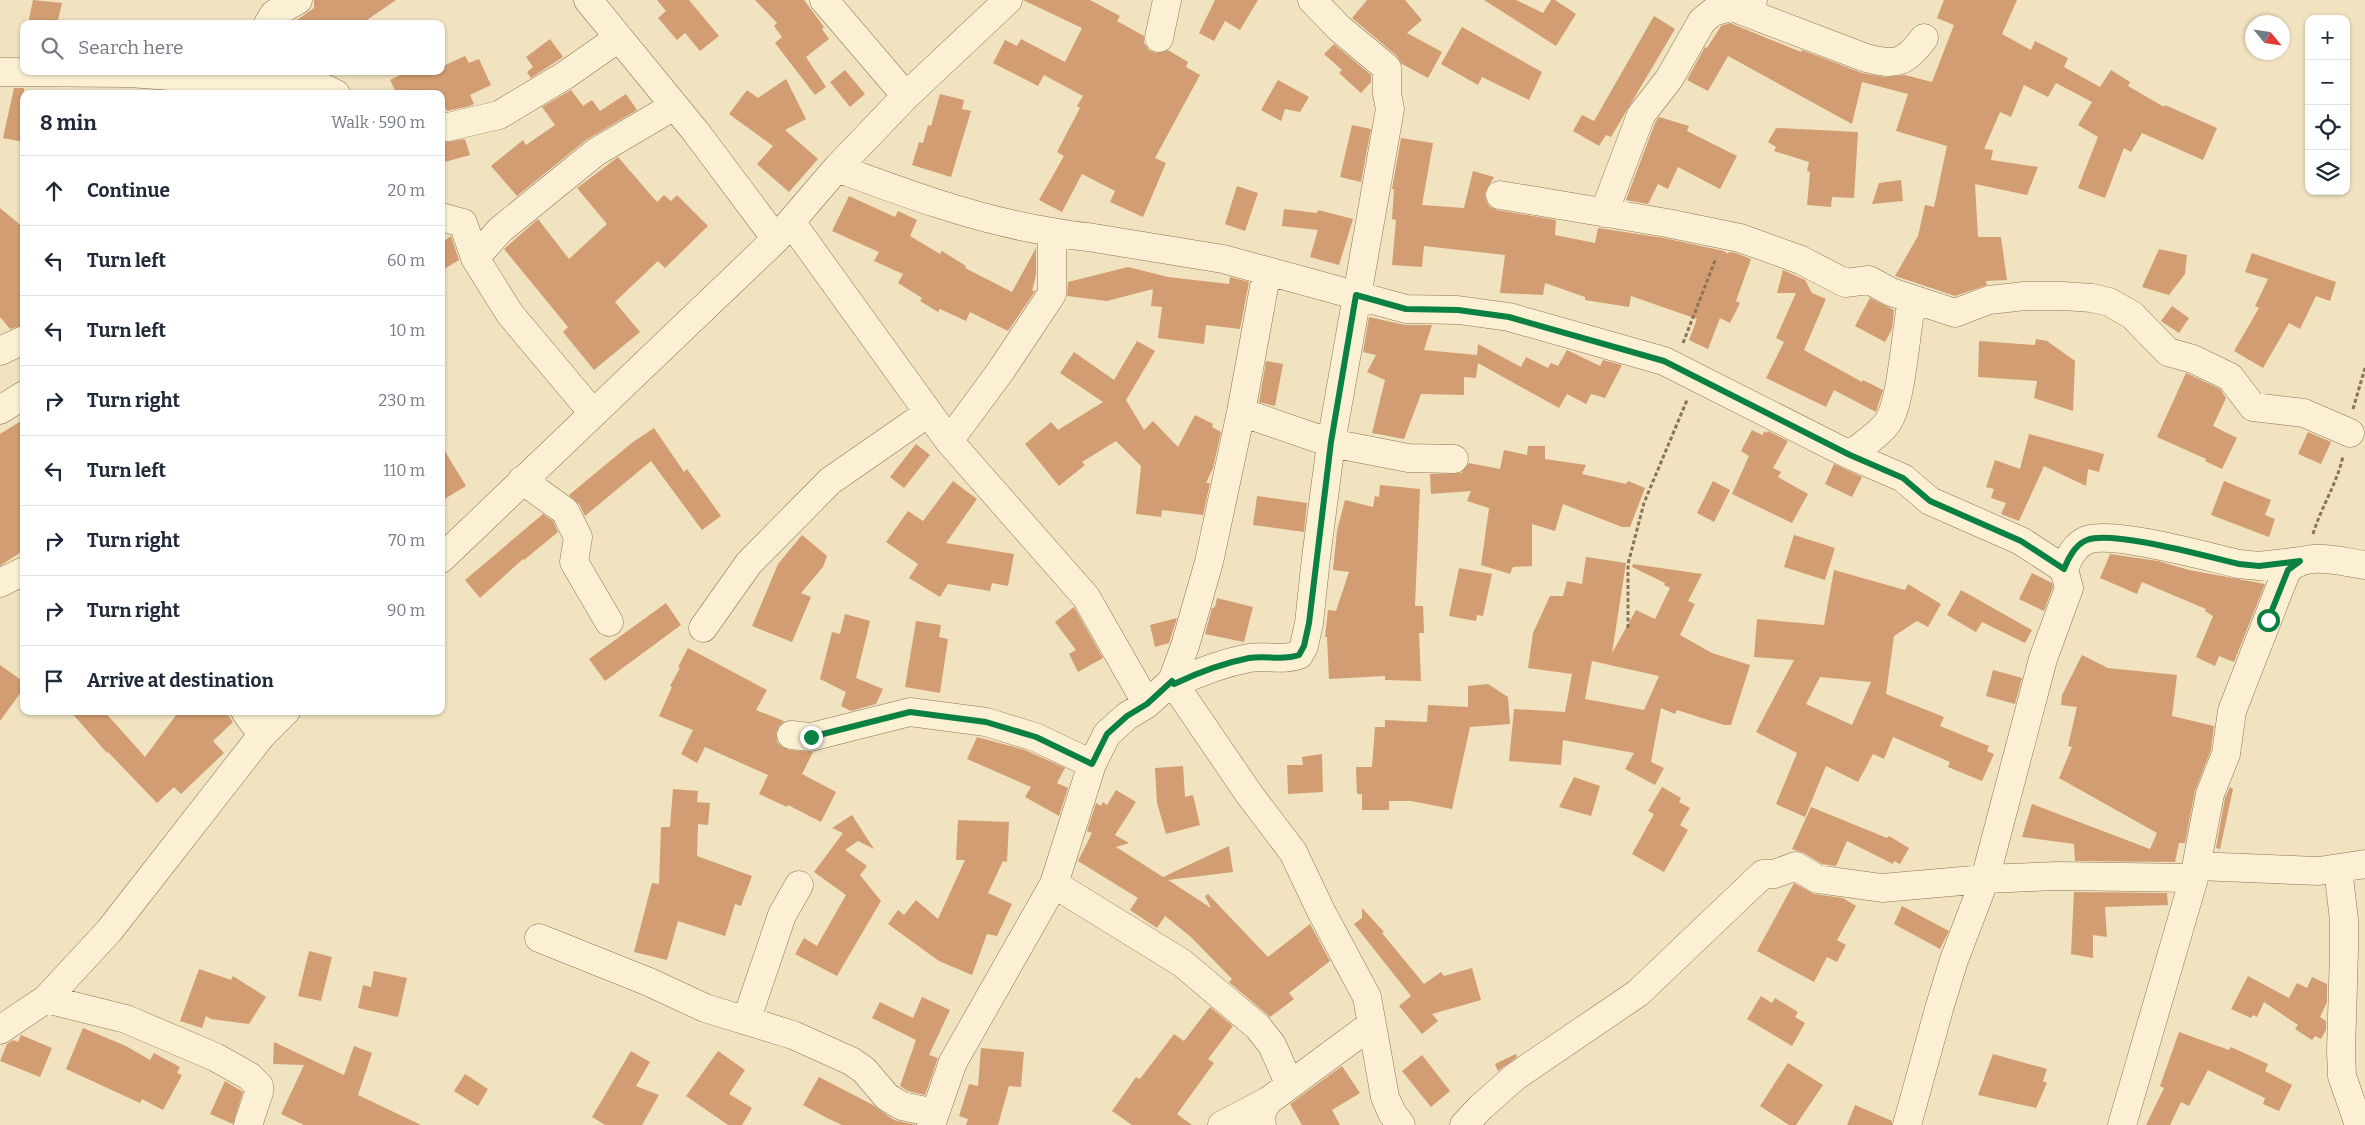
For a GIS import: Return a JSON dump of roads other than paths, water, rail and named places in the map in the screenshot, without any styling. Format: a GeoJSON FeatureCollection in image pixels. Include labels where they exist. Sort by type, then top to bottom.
{"type":"FeatureCollection","features":[{"type":"Feature","properties":{"kind":"street"},"geometry":{"type":"LineString","coordinates":[[270,20],[274,14],[298,0]]}},
{"type":"Feature","properties":{"kind":"street"},"geometry":{"type":"LineString","coordinates":[[588,0],[617,39],[783,231],[949,441],[1086,597],[1147,704]]}},
{"type":"Feature","properties":{"kind":"street"},"geometry":{"type":"LineString","coordinates":[[824,0],[906,96]]}},
{"type":"Feature","properties":{"kind":"street"},"geometry":{"type":"LineString","coordinates":[[445,555],[783,231],[837,168],[906,96],[1008,0]]}},
{"type":"Feature","properties":{"kind":"street"},"geometry":{"type":"LineString","coordinates":[[1159,38],[1167,0]]}},
{"type":"Feature","properties":{"kind":"street"},"geometry":{"type":"LineString","coordinates":[[540,938],[648,982],[704,1008],[793,1035],[850,1061],[864,1070],[887,1097],[902,1106],[933,1119],[953,1062],[1054,884],[1092,764],[1107,734],[1127,716],[1147,704],[1173,682],[1247,659],[1274,657],[1289,659],[1299,655],[1304,646],[1309,623],[1331,442],[1390,109],[1387,94],[1387,68],[1339,28],[1312,0]]}},
{"type":"Feature","properties":{"kind":"street"},"geometry":{"type":"LineString","coordinates":[[1604,213],[1641,115],[1669,79],[1702,21],[1713,12],[1743,3],[1866,58],[1885,63],[1900,62],[1912,54],[1924,38]]}},
{"type":"Feature","properties":{"kind":"street"},"geometry":{"type":"LineString","coordinates":[[445,127],[499,115],[564,76],[617,39]]}},
{"type":"Feature","properties":{"kind":"street"},"geometry":{"type":"LineString","coordinates":[[0,72],[20,72]]}},
{"type":"Feature","properties":{"kind":"street"},"geometry":{"type":"LineString","coordinates":[[204,75],[300,76],[328,90]]}},
{"type":"Feature","properties":{"kind":"street"},"geometry":{"type":"LineString","coordinates":[[475,258],[500,230],[596,152],[674,106]]}},
{"type":"Feature","properties":{"kind":"street"},"geometry":{"type":"LineString","coordinates":[[837,168],[923,200],[992,221],[1223,259],[1406,309],[1458,310],[1509,317],[1664,361],[1850,455],[1903,478],[1930,501],[2021,541],[2064,569],[2069,588],[2043,659],[1985,879],[1954,960],[1907,1125]]}},
{"type":"Feature","properties":{"kind":"street"},"geometry":{"type":"LineString","coordinates":[[1500,195],[1740,238],[1801,260],[1845,283],[1870,280],[1891,292],[1956,313],[1989,300],[2025,296],[2073,296],[2110,302],[2132,315],[2168,352],[2193,359],[2230,377],[2252,407],[2304,413],[2350,432]]}},
{"type":"Feature","properties":{"kind":"street"},"geometry":{"type":"LineString","coordinates":[[445,218],[463,223],[475,258],[510,314],[593,413]]}},
{"type":"Feature","properties":{"kind":"street"},"geometry":{"type":"LineString","coordinates":[[949,441],[1000,372],[1052,294],[1052,232]]}},
{"type":"Feature","properties":{"kind":"street"},"geometry":{"type":"LineString","coordinates":[[1173,682],[1186,646],[1208,562],[1241,412],[1267,271]]}},
{"type":"Feature","properties":{"kind":"street"},"geometry":{"type":"LineString","coordinates":[[1850,455],[1888,421],[1900,378],[1906,327],[1912,300]]}},
{"type":"Feature","properties":{"kind":"street"},"geometry":{"type":"LineString","coordinates":[[0,351],[20,342]]}},
{"type":"Feature","properties":{"kind":"street"},"geometry":{"type":"LineString","coordinates":[[0,410],[20,398]]}},
{"type":"Feature","properties":{"kind":"street"},"geometry":{"type":"LineString","coordinates":[[1241,412],[1331,442],[1408,458],[1454,459]]}},
{"type":"Feature","properties":{"kind":"street"},"geometry":{"type":"LineString","coordinates":[[703,628],[749,563],[830,481],[928,413]]}},
{"type":"Feature","properties":{"kind":"street"},"geometry":{"type":"LineString","coordinates":[[522,480],[565,511],[578,537],[574,562],[610,622]]}},
{"type":"Feature","properties":{"kind":"street"},"geometry":{"type":"LineString","coordinates":[[2064,569],[2075,549],[2085,540],[2111,536],[2239,564],[2259,566],[2318,559],[2365,565]]}},
{"type":"Feature","properties":{"kind":"street"},"geometry":{"type":"LineString","coordinates":[[2122,1125],[2196,872],[2210,794],[2226,754],[2232,711],[2288,570],[2305,560]]}},
{"type":"Feature","properties":{"kind":"street"},"geometry":{"type":"LineString","coordinates":[[0,583],[20,573]]}},
{"type":"Feature","properties":{"kind":"street"},"geometry":{"type":"LineString","coordinates":[[1173,682],[1249,794],[1293,852],[1321,912],[1367,997],[1385,1097],[1392,1113],[1401,1125]]}},
{"type":"Feature","properties":{"kind":"street"},"geometry":{"type":"LineString","coordinates":[[791,735],[811,737],[910,712],[986,722],[1036,737],[1092,764]]}},
{"type":"Feature","properties":{"kind":"street"},"geometry":{"type":"LineString","coordinates":[[248,715],[262,735]]}},
{"type":"Feature","properties":{"kind":"street"},"geometry":{"type":"LineString","coordinates":[[0,1030],[46,999],[109,930],[262,735],[282,715]]}},
{"type":"Feature","properties":{"kind":"street"},"geometry":{"type":"LineString","coordinates":[[1464,1125],[1516,1076],[1638,993],[1747,887],[1763,874],[1774,874],[1796,866],[1817,879],[1882,888],[1985,879],[2057,876],[2319,871],[2365,864]]}},
{"type":"Feature","properties":{"kind":"street"},"geometry":{"type":"LineString","coordinates":[[2338,869],[2344,920],[2354,968],[2341,1050],[2342,1076],[2359,1125]]}},
{"type":"Feature","properties":{"kind":"street"},"geometry":{"type":"LineString","coordinates":[[1054,884],[1182,962],[1258,1027],[1272,1045],[1289,1083]]}},
{"type":"Feature","properties":{"kind":"street"},"geometry":{"type":"LineString","coordinates":[[746,1021],[782,915],[799,885]]}},
{"type":"Feature","properties":{"kind":"street"},"geometry":{"type":"LineString","coordinates":[[46,999],[126,1019],[215,1057],[249,1076],[259,1086],[259,1092],[248,1125]]}},
{"type":"Feature","properties":{"kind":"street"},"geometry":{"type":"LineString","coordinates":[[1222,1125],[1265,1113],[1289,1083],[1371,1025]]}}]}
